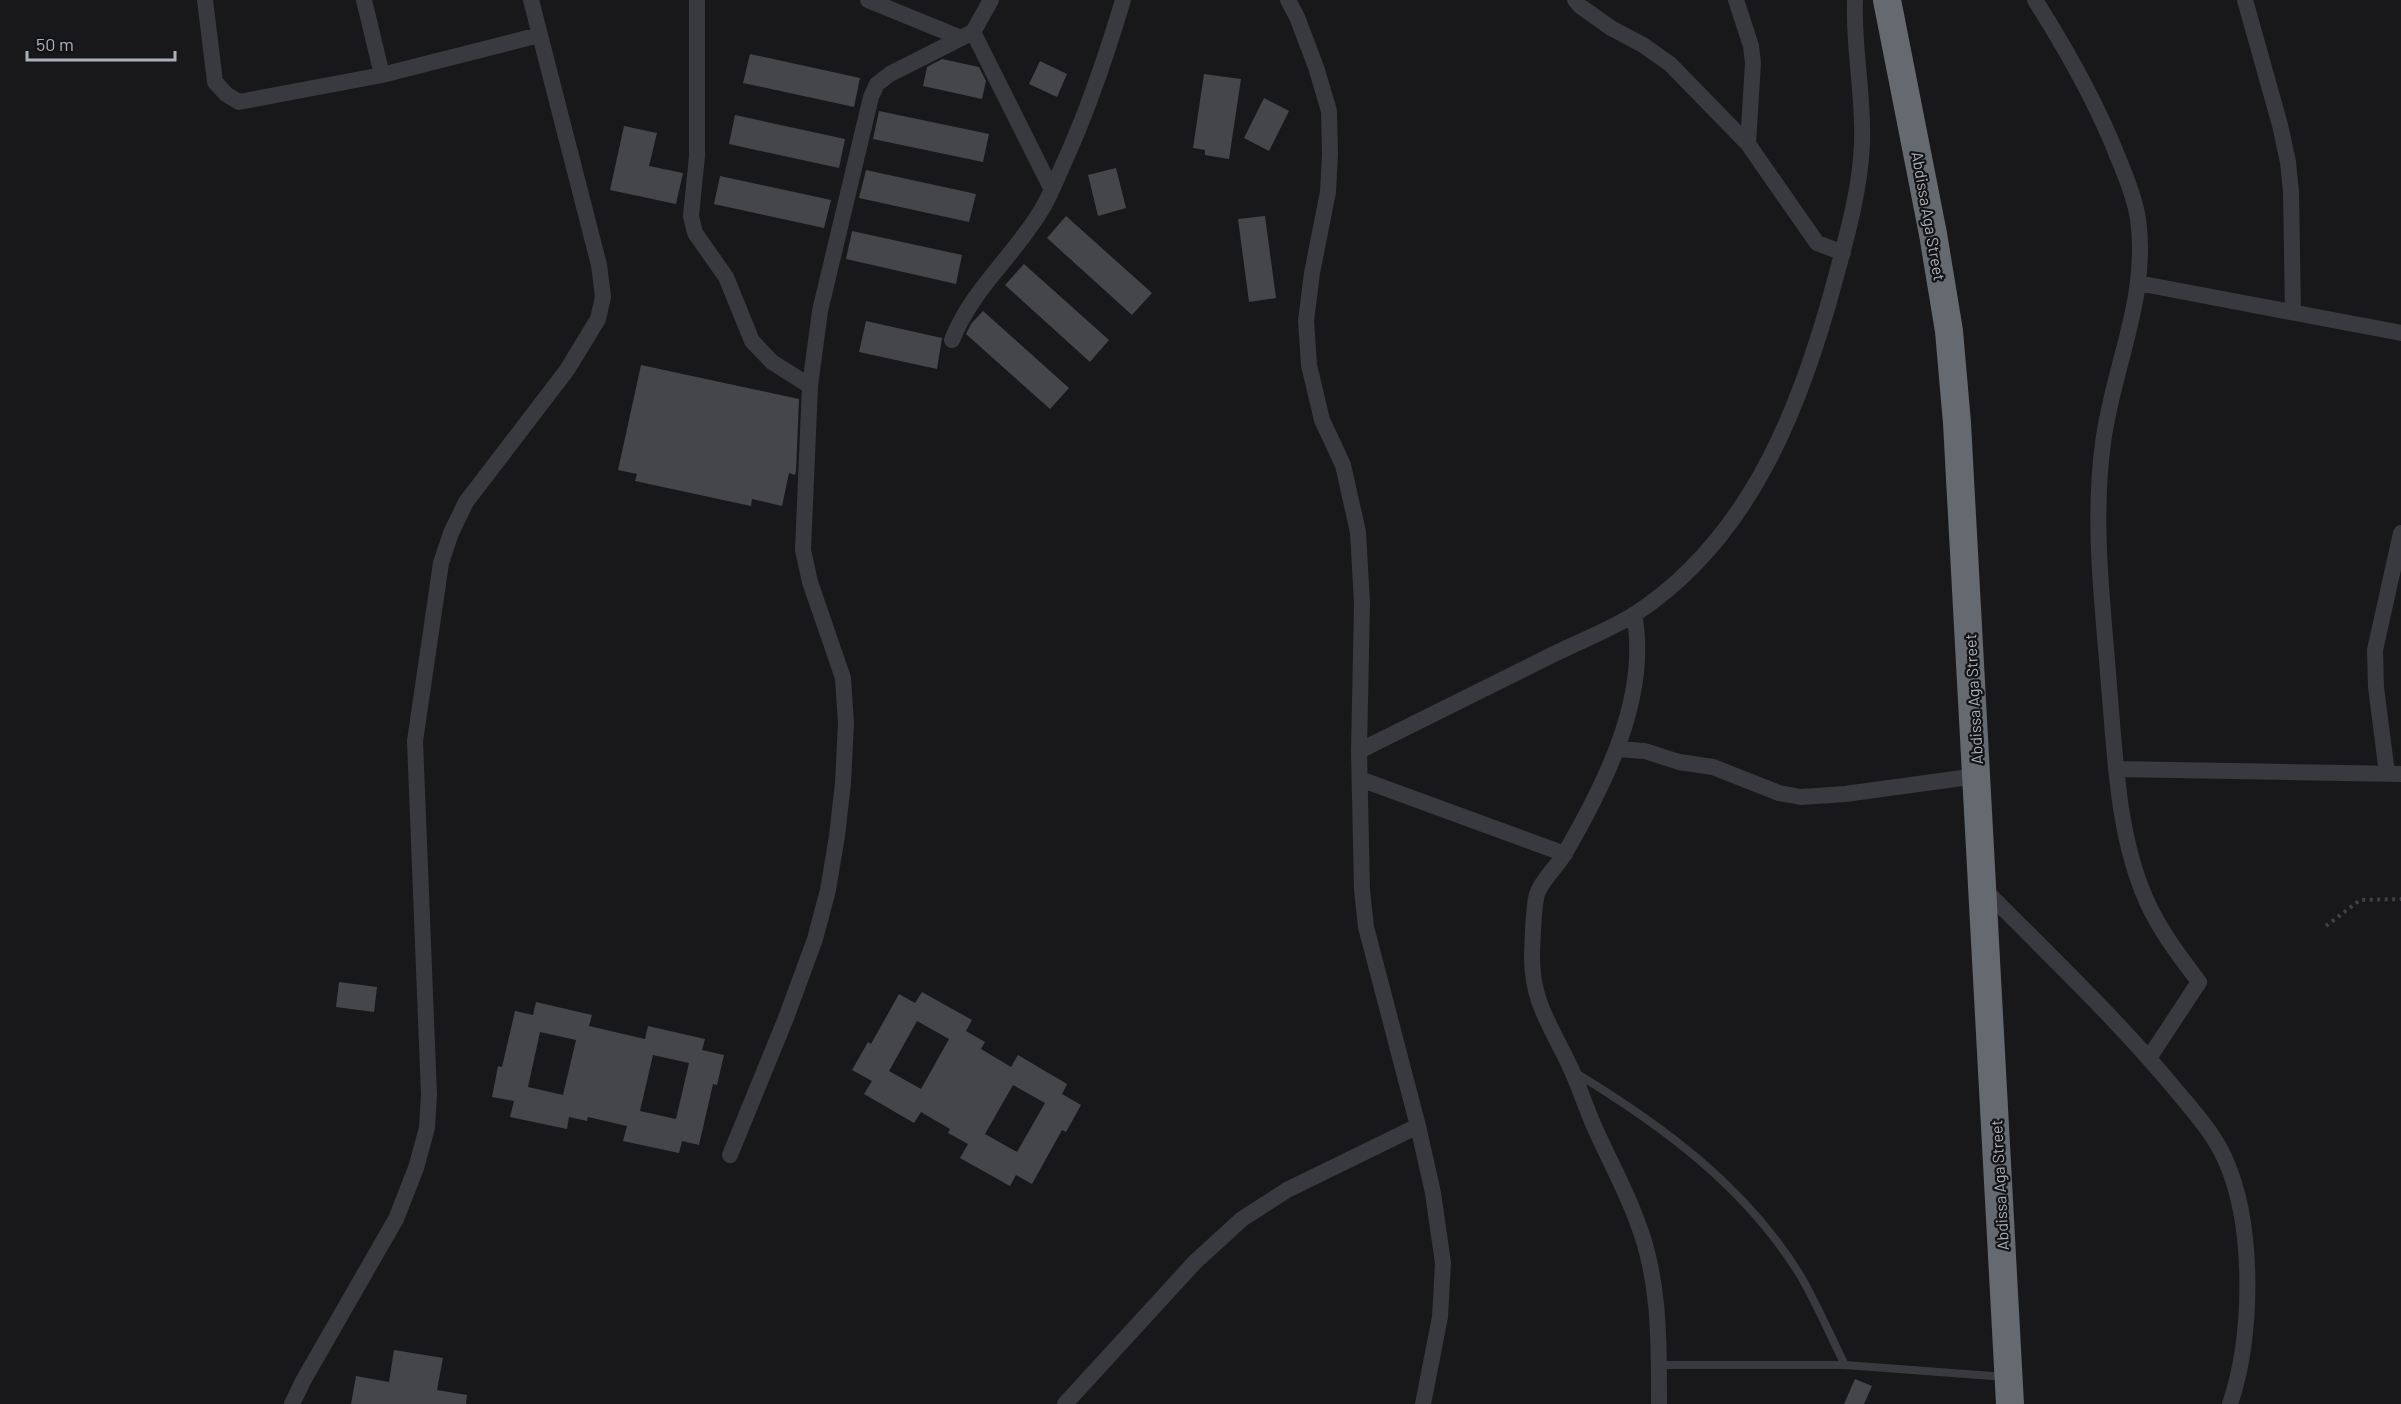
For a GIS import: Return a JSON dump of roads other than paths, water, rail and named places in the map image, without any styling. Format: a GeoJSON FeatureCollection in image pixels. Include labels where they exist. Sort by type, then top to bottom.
{"type":"FeatureCollection","features":[{"type":"Feature","properties":{"kind":"highway","name":"Abdissa Aga Street"},"geometry":{"type":"LineString","coordinates":[[1887,0],[1933,234],[1949,331],[1958,423],[2010,1391]]}},
{"type":"Feature","properties":{"kind":"street"},"geometry":{"type":"LineString","coordinates":[[204,0],[216,82],[226,94],[239,102],[382,75],[539,35]]}},
{"type":"Feature","properties":{"kind":"street"},"geometry":{"type":"LineString","coordinates":[[364,0],[382,75]]}},
{"type":"Feature","properties":{"kind":"street"},"geometry":{"type":"LineString","coordinates":[[292,1404],[396,1219],[416,1168],[427,1128],[428,1083],[415,741],[441,563],[451,532],[466,502],[567,370],[598,319],[603,297],[599,265],[531,0]]}},
{"type":"Feature","properties":{"kind":"street"},"geometry":{"type":"LineString","coordinates":[[697,0],[697,156],[691,216],[696,233],[726,278],[752,341],[772,363],[810,386]]}},
{"type":"Feature","properties":{"kind":"street"},"geometry":{"type":"LineString","coordinates":[[868,0],[967,35],[1052,190]]}},
{"type":"Feature","properties":{"kind":"street"},"geometry":{"type":"LineString","coordinates":[[730,1155],[786,1018],[815,939],[828,890],[843,783],[846,723],[843,678],[810,582],[804,550],[810,386],[820,311],[871,97],[878,84],[890,74],[967,35],[991,0]]}},
{"type":"Feature","properties":{"kind":"street"},"geometry":{"type":"LineString","coordinates":[[952,340],[960,320],[976,296],[1032,225],[1052,190],[1079,131],[1105,62],[1123,0]]}},
{"type":"Feature","properties":{"kind":"street"},"geometry":{"type":"LineString","coordinates":[[1288,0],[1316,67],[1329,111],[1328,192],[1312,273],[1306,321],[1309,365],[1322,420],[1343,465],[1358,532],[1362,603],[1359,750],[1362,890],[1366,927],[1418,1126],[1433,1193],[1443,1263],[1440,1317],[1423,1404]]}},
{"type":"Feature","properties":{"kind":"street"},"geometry":{"type":"LineString","coordinates":[[1575,0],[1611,28],[1643,45],[1670,64],[1748,144],[1817,243],[1843,253]]}},
{"type":"Feature","properties":{"kind":"street"},"geometry":{"type":"LineString","coordinates":[[1736,0],[1746,29],[1753,63],[1748,144]]}},
{"type":"Feature","properties":{"kind":"street"},"geometry":{"type":"LineString","coordinates":[[1359,750],[1635,614],[1672,584],[1712,546],[1742,507],[1775,449],[1804,380],[1843,253],[1857,186],[1862,142],[1855,0]]}},
{"type":"Feature","properties":{"kind":"street"},"geometry":{"type":"LineString","coordinates":[[2036,0],[2101,115],[2133,196],[2139,236],[2138,283],[2134,314],[2103,440],[2097,538],[2116,769],[2122,812],[2142,890],[2163,932],[2199,982],[2149,1058]]}},
{"type":"Feature","properties":{"kind":"street"},"geometry":{"type":"LineString","coordinates":[[2245,0],[2288,162],[2291,192],[2293,312]]}},
{"type":"Feature","properties":{"kind":"street"},"geometry":{"type":"LineString","coordinates":[[2138,283],[2401,333]]}},
{"type":"Feature","properties":{"kind":"street"},"geometry":{"type":"LineString","coordinates":[[2116,769],[2394,774],[2376,687],[2375,650],[2401,533]]}},
{"type":"Feature","properties":{"kind":"street"},"geometry":{"type":"LineString","coordinates":[[1635,614],[1638,649],[1636,669],[1617,749],[1565,854],[1538,893],[1532,954],[1534,982],[1543,1017],[1572,1070],[1637,1220],[1645,1244],[1655,1291],[1659,1404]]}},
{"type":"Feature","properties":{"kind":"street"},"geometry":{"type":"LineString","coordinates":[[1617,749],[1645,751],[1679,762],[1713,767],[1779,793],[1801,796],[1845,794],[1977,776]]}},
{"type":"Feature","properties":{"kind":"street"},"geometry":{"type":"LineString","coordinates":[[1360,779],[1565,854]]}},
{"type":"Feature","properties":{"kind":"street"},"geometry":{"type":"LineString","coordinates":[[1983,888],[2149,1058],[2212,1135],[2225,1158],[2235,1182],[2247,1259],[2244,1350],[2230,1404]]}},
{"type":"Feature","properties":{"kind":"street"},"geometry":{"type":"LineString","coordinates":[[1065,1404],[1195,1262],[1242,1219],[1287,1190],[1418,1126]]}},
{"type":"Feature","properties":{"kind":"lane"},"geometry":{"type":"LineString","coordinates":[[1572,1070],[1665,1130],[1722,1180],[1755,1215],[1799,1275],[1845,1365]]}},
{"type":"Feature","properties":{"kind":"lane"},"geometry":{"type":"LineString","coordinates":[[1659,1365],[1845,1365],[2010,1391]]}}]}
